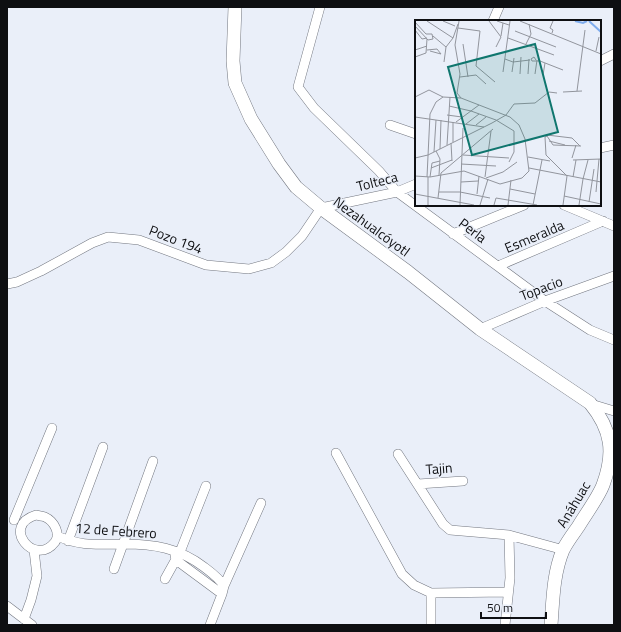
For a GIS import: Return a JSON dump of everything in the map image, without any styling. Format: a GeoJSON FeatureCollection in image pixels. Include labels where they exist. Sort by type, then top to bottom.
{"type":"FeatureCollection","features":[{"type":"Feature","properties":{"kind":"main road","name":"Nezahualcóyotl"},"geometry":{"type":"LineString","coordinates":[[235,7],[233,61],[236,83],[251,119],[279,164],[296,187],[321,208],[408,272],[480,329],[590,403]]}},
{"type":"Feature","properties":{"kind":"main road","name":"Anáhuac"},"geometry":{"type":"LineString","coordinates":[[551,625],[553,592],[557,569],[564,550],[603,486],[609,465],[611,446],[606,428],[590,403]]}},
{"type":"Feature","properties":{"kind":"street","name":"Perla"},"geometry":{"type":"LineString","coordinates":[[320,7],[298,87],[314,108],[379,171],[397,192],[415,206]]}},
{"type":"Feature","properties":{"kind":"street"},"geometry":{"type":"LineString","coordinates":[[493,20],[499,7]]}},
{"type":"Feature","properties":{"kind":"street"},"geometry":{"type":"LineString","coordinates":[[601,60],[614,54]]}},
{"type":"Feature","properties":{"kind":"street"},"geometry":{"type":"LineString","coordinates":[[390,125],[415,134]]}},
{"type":"Feature","properties":{"kind":"street"},"geometry":{"type":"LineString","coordinates":[[601,148],[614,145]]}},
{"type":"Feature","properties":{"kind":"street","name":"Tolteca"},"geometry":{"type":"LineString","coordinates":[[321,208],[397,192],[415,184]]}},
{"type":"Feature","properties":{"kind":"street","name":"Perla"},"geometry":{"type":"LineString","coordinates":[[416,206],[545,300],[590,330],[614,340]]}},
{"type":"Feature","properties":{"kind":"street"},"geometry":{"type":"LineString","coordinates":[[453,234],[522,206]]}},
{"type":"Feature","properties":{"kind":"street"},"geometry":{"type":"LineString","coordinates":[[566,206],[614,226]]}},
{"type":"Feature","properties":{"kind":"street","name":"Pozo 194"},"geometry":{"type":"LineString","coordinates":[[7,284],[17,282],[41,271],[92,243],[108,237],[139,240],[206,265],[249,270],[271,263],[286,252],[302,236],[321,208]]}},
{"type":"Feature","properties":{"kind":"street","name":"Esmeralda"},"geometry":{"type":"LineString","coordinates":[[498,266],[603,221]]}},
{"type":"Feature","properties":{"kind":"street","name":"Topacio"},"geometry":{"type":"LineString","coordinates":[[480,329],[545,300],[614,276]]}},
{"type":"Feature","properties":{"kind":"street"},"geometry":{"type":"LineString","coordinates":[[590,403],[614,411]]}},
{"type":"Feature","properties":{"kind":"street"},"geometry":{"type":"LineString","coordinates":[[24,618],[31,600],[37,576],[34,550],[26,546],[21,539],[20,531],[14,519],[52,428]]}},
{"type":"Feature","properties":{"kind":"street"},"geometry":{"type":"LineString","coordinates":[[68,541],[102,447]]}},
{"type":"Feature","properties":{"kind":"street"},"geometry":{"type":"LineString","coordinates":[[336,453],[402,574],[414,585],[431,593],[508,592]]}},
{"type":"Feature","properties":{"kind":"street"},"geometry":{"type":"LineString","coordinates":[[398,454],[443,524],[450,530],[509,535],[564,550]]}},
{"type":"Feature","properties":{"kind":"street"},"geometry":{"type":"LineString","coordinates":[[114,569],[153,461]]}},
{"type":"Feature","properties":{"kind":"street","name":"Tajin"},"geometry":{"type":"LineString","coordinates":[[418,484],[463,481]]}},
{"type":"Feature","properties":{"kind":"street"},"geometry":{"type":"LineString","coordinates":[[165,579],[206,486]]}},
{"type":"Feature","properties":{"kind":"street"},"geometry":{"type":"LineString","coordinates":[[210,625],[223,590],[261,503]]}},
{"type":"Feature","properties":{"kind":"street","name":"12 de Febrero"},"geometry":{"type":"LineString","coordinates":[[14,519],[28,518],[36,515],[45,517],[52,521],[56,528],[57,536],[55,542],[50,547],[42,550],[34,550]]}},
{"type":"Feature","properties":{"kind":"street"},"geometry":{"type":"LineString","coordinates":[[505,625],[510,564],[509,535]]}},
{"type":"Feature","properties":{"kind":"street","name":"12 de Febrero"},"geometry":{"type":"LineString","coordinates":[[57,536],[68,541],[88,545],[151,545],[177,554],[223,590]]}},
{"type":"Feature","properties":{"kind":"street"},"geometry":{"type":"LineString","coordinates":[[431,593],[431,625]]}},
{"type":"Feature","properties":{"kind":"street"},"geometry":{"type":"LineString","coordinates":[[7,606],[32,625]]}}]}
